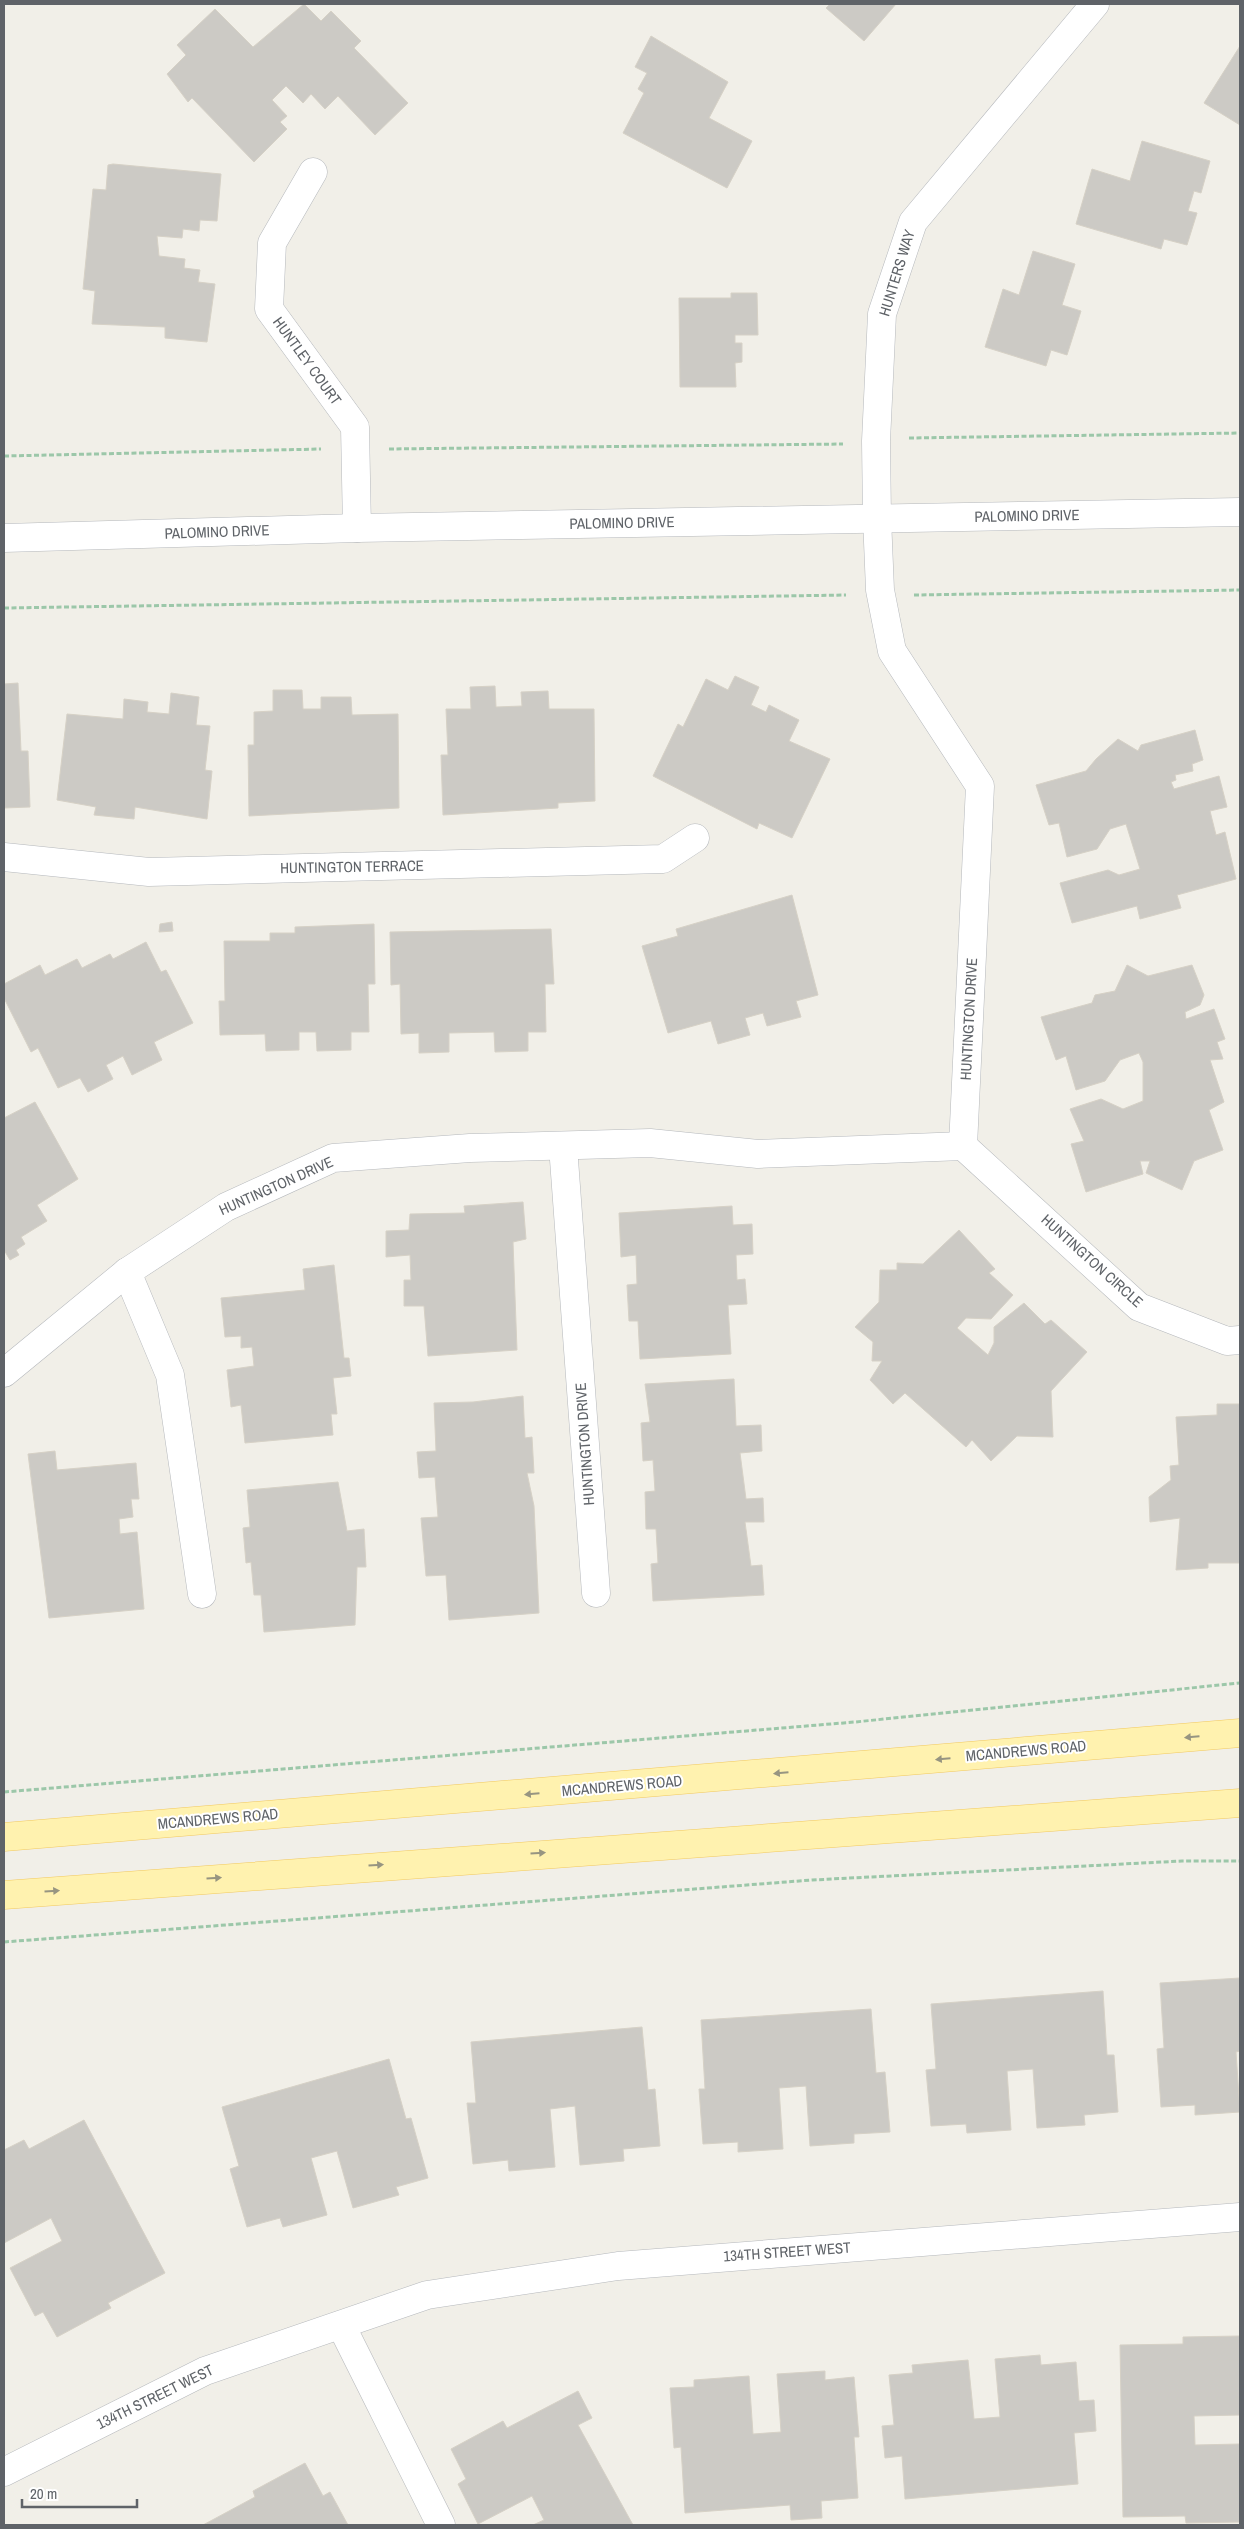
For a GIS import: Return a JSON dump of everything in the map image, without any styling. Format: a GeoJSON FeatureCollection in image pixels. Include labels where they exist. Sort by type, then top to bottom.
{"type":"FeatureCollection","features":[{"type":"Feature","properties":{"kind":"main road","name":"MCANDREWS ROAD"},"geometry":{"type":"LineString","coordinates":[[4,1837],[1240,1733]]}},
{"type":"Feature","properties":{"kind":"main road"},"geometry":{"type":"LineString","coordinates":[[4,1895],[1240,1803]]}},
{"type":"Feature","properties":{"kind":"street","name":"HUNTERS WAY"},"geometry":{"type":"LineString","coordinates":[[877,518],[876,441],[882,314],[913,222],[1095,4]]}},
{"type":"Feature","properties":{"kind":"street","name":"HUNTLEY COURT"},"geometry":{"type":"LineString","coordinates":[[313,172],[272,243],[269,309],[355,428],[357,528]]}},
{"type":"Feature","properties":{"kind":"street","name":"PALOMINO DRIVE"},"geometry":{"type":"LineString","coordinates":[[4,538],[357,528],[1240,512]]}},
{"type":"Feature","properties":{"kind":"street","name":"HUNTINGTON DRIVE"},"geometry":{"type":"LineString","coordinates":[[4,1373],[127,1272],[226,1207],[333,1158],[470,1148],[650,1143],[758,1154],[963,1146],[980,786],[892,651],[881,595],[877,518]]}},
{"type":"Feature","properties":{"kind":"street","name":"HUNTINGTON TERRACE"},"geometry":{"type":"LineString","coordinates":[[4,857],[149,872],[663,859],[695,838]]}},
{"type":"Feature","properties":{"kind":"street","name":"HUNTINGTON DRIVE"},"geometry":{"type":"LineString","coordinates":[[562,1146],[596,1593]]}},
{"type":"Feature","properties":{"kind":"street","name":"HUNTINGTON CIRCLE"},"geometry":{"type":"LineString","coordinates":[[963,1146],[1139,1307],[1227,1341],[1240,1340]]}},
{"type":"Feature","properties":{"kind":"street"},"geometry":{"type":"LineString","coordinates":[[127,1272],[170,1375],[202,1594]]}},
{"type":"Feature","properties":{"kind":"street","name":"134TH STREET WEST"},"geometry":{"type":"LineString","coordinates":[[4,2472],[205,2371],[427,2295],[618,2266],[1240,2217]]}},
{"type":"Feature","properties":{"kind":"street"},"geometry":{"type":"LineString","coordinates":[[341,2325],[441,2525]]}},
{"type":"Feature","properties":{"kind":"path"},"geometry":{"type":"LineString","coordinates":[[4,456],[355,449],[832,445],[916,438],[1240,434]]}},
{"type":"Feature","properties":{"kind":"path"},"geometry":{"type":"LineString","coordinates":[[4,608],[881,595],[1007,595],[1240,590]]}},
{"type":"Feature","properties":{"kind":"path"},"geometry":{"type":"LineString","coordinates":[[4,1792],[855,1722],[1240,1683]]}},
{"type":"Feature","properties":{"kind":"path"},"geometry":{"type":"LineString","coordinates":[[4,1942],[812,1880],[1173,1862],[1240,1861]]}},
{"type":"Feature","properties":{"kind":"building"},"geometry":{"type":"Polygon","coordinates":[[[304,4],[321,21],[331,11],[361,41],[354,48],[408,103],[375,135],[338,96],[325,109],[311,94],[303,103],[286,86],[272,100],[287,116],[280,122],[287,129],[254,162],[192,98],[188,102],[167,74],[186,55],[177,45],[215,9],[253,47],[304,4]]]}},
{"type":"Feature","properties":{"kind":"building"},"geometry":{"type":"Polygon","coordinates":[[[830,4],[896,4],[864,41],[826,8],[830,4]]]}},
{"type":"Feature","properties":{"kind":"building"},"geometry":{"type":"Polygon","coordinates":[[[651,36],[728,82],[709,118],[752,141],[727,188],[623,133],[644,93],[638,89],[647,73],[635,67],[651,36]]]}},
{"type":"Feature","properties":{"kind":"building"},"geometry":{"type":"Polygon","coordinates":[[[1240,46],[1240,125],[1204,103],[1240,46]]]}},
{"type":"Feature","properties":{"kind":"building"},"geometry":{"type":"Polygon","coordinates":[[[1142,141],[1210,161],[1201,193],[1194,191],[1188,211],[1197,213],[1187,245],[1164,239],[1161,249],[1076,224],[1092,169],[1130,181],[1142,141]]]}},
{"type":"Feature","properties":{"kind":"building"},"geometry":{"type":"Polygon","coordinates":[[[108,165],[221,174],[217,221],[200,220],[199,231],[183,229],[182,238],[157,236],[159,256],[185,259],[184,268],[200,270],[198,282],[215,284],[207,342],[165,338],[165,327],[92,324],[95,291],[83,289],[93,189],[106,190],[108,165]]]}},
{"type":"Feature","properties":{"kind":"building"},"geometry":{"type":"Polygon","coordinates":[[[1033,251],[1075,264],[1062,305],[1081,311],[1067,355],[1051,350],[1046,366],[985,347],[1003,289],[1019,295],[1033,251]]]}},
{"type":"Feature","properties":{"kind":"building"},"geometry":{"type":"Polygon","coordinates":[[[731,293],[757,293],[758,335],[735,335],[735,343],[742,343],[742,362],[735,363],[736,387],[680,387],[679,298],[731,298],[731,293]]]}},
{"type":"Feature","properties":{"kind":"building"},"geometry":{"type":"Polygon","coordinates":[[[735,676],[759,687],[751,705],[766,712],[769,705],[799,720],[789,741],[830,759],[792,838],[759,823],[757,829],[653,776],[678,724],[683,727],[706,679],[728,690],[735,676]]]}},
{"type":"Feature","properties":{"kind":"building"},"geometry":{"type":"Polygon","coordinates":[[[18,683],[21,751],[28,751],[30,807],[4,808],[4,684],[18,683]]]}},
{"type":"Feature","properties":{"kind":"building"},"geometry":{"type":"Polygon","coordinates":[[[495,686],[496,707],[522,706],[521,692],[548,691],[549,709],[594,709],[595,801],[558,803],[558,808],[443,815],[441,755],[448,755],[446,709],[471,709],[470,687],[495,686]]]}},
{"type":"Feature","properties":{"kind":"building"},"geometry":{"type":"Polygon","coordinates":[[[273,690],[302,690],[303,709],[321,709],[321,697],[351,697],[352,715],[398,714],[399,808],[249,816],[248,745],[254,745],[254,712],[273,711],[273,690]]]}},
{"type":"Feature","properties":{"kind":"building"},"geometry":{"type":"Polygon","coordinates":[[[171,693],[199,697],[196,725],[210,726],[205,770],[212,771],[207,819],[135,807],[134,819],[94,815],[96,807],[57,800],[67,714],[123,719],[124,699],[148,702],[147,712],[169,714],[171,693]]]}},
{"type":"Feature","properties":{"kind":"building"},"geometry":{"type":"Polygon","coordinates":[[[1195,730],[1203,760],[1192,764],[1193,771],[1175,775],[1176,780],[1171,782],[1174,789],[1219,776],[1227,807],[1210,811],[1216,835],[1225,832],[1236,879],[1177,895],[1181,908],[1140,919],[1137,906],[1072,923],[1060,883],[1108,870],[1119,875],[1140,869],[1126,824],[1110,829],[1097,849],[1067,857],[1059,823],[1049,825],[1036,785],[1086,771],[1118,739],[1138,751],[1141,745],[1195,730]]]}},
{"type":"Feature","properties":{"kind":"building"},"geometry":{"type":"Polygon","coordinates":[[[792,895],[818,995],[796,1001],[801,1017],[767,1026],[763,1013],[745,1018],[750,1035],[718,1044],[711,1021],[668,1033],[642,946],[678,936],[676,929],[792,895]]]}},
{"type":"Feature","properties":{"kind":"building"},"geometry":{"type":"Polygon","coordinates":[[[172,922],[173,931],[159,932],[160,924],[172,922]]]}},
{"type":"Feature","properties":{"kind":"building"},"geometry":{"type":"Polygon","coordinates":[[[374,924],[375,984],[368,984],[369,1032],[351,1032],[351,1050],[317,1051],[316,1032],[299,1032],[299,1050],[266,1051],[265,1034],[220,1035],[219,1001],[225,1001],[224,941],[270,941],[270,933],[295,933],[295,927],[374,924]]]}},
{"type":"Feature","properties":{"kind":"building"},"geometry":{"type":"Polygon","coordinates":[[[551,929],[554,984],[545,984],[546,1032],[528,1032],[528,1051],[495,1052],[494,1032],[449,1033],[449,1052],[419,1053],[419,1033],[401,1034],[400,984],[391,985],[390,932],[551,929]]]}},
{"type":"Feature","properties":{"kind":"building"},"geometry":{"type":"Polygon","coordinates":[[[146,942],[161,972],[166,970],[193,1023],[154,1042],[162,1060],[132,1075],[123,1056],[106,1065],[113,1079],[88,1092],[80,1078],[58,1088],[38,1048],[31,1052],[4,998],[4,984],[40,965],[45,975],[77,959],[82,968],[110,954],[113,959],[146,942]]]}},
{"type":"Feature","properties":{"kind":"building"},"geometry":{"type":"Polygon","coordinates":[[[1127,965],[1148,976],[1192,965],[1204,995],[1200,1005],[1185,1012],[1186,1019],[1214,1009],[1225,1039],[1217,1042],[1223,1059],[1210,1060],[1224,1102],[1209,1110],[1223,1150],[1194,1161],[1182,1190],[1146,1173],[1150,1161],[1140,1161],[1143,1174],[1086,1192],[1071,1144],[1084,1141],[1070,1109],[1101,1099],[1123,1109],[1143,1101],[1143,1062],[1139,1053],[1120,1060],[1105,1081],[1076,1090],[1066,1056],[1056,1060],[1041,1017],[1092,1003],[1095,995],[1115,991],[1127,965]]]}},
{"type":"Feature","properties":{"kind":"building"},"geometry":{"type":"Polygon","coordinates":[[[35,1102],[78,1179],[37,1205],[47,1221],[21,1237],[25,1244],[16,1250],[19,1255],[10,1260],[4,1250],[4,1118],[35,1102]]]}},
{"type":"Feature","properties":{"kind":"building"},"geometry":{"type":"Polygon","coordinates":[[[523,1202],[526,1239],[513,1242],[517,1350],[428,1356],[424,1306],[404,1306],[404,1280],[411,1280],[410,1255],[386,1257],[386,1231],[409,1230],[410,1214],[465,1213],[464,1206],[523,1202]]]}},
{"type":"Feature","properties":{"kind":"building"},"geometry":{"type":"Polygon","coordinates":[[[732,1206],[733,1225],[752,1224],[753,1254],[736,1255],[737,1280],[745,1279],[747,1304],[728,1305],[731,1354],[640,1359],[638,1321],[629,1321],[627,1285],[637,1284],[636,1255],[621,1257],[619,1213],[732,1206]]]}},
{"type":"Feature","properties":{"kind":"building"},"geometry":{"type":"Polygon","coordinates":[[[959,1230],[995,1269],[989,1273],[1013,1295],[991,1319],[966,1318],[957,1328],[988,1355],[994,1343],[994,1327],[1024,1303],[1045,1324],[1051,1320],[1087,1352],[1051,1391],[1053,1437],[1017,1436],[991,1461],[972,1440],[966,1447],[905,1393],[893,1404],[870,1380],[882,1361],[872,1361],[873,1342],[855,1327],[879,1302],[880,1270],[897,1270],[897,1263],[923,1264],[959,1230]]]}},
{"type":"Feature","properties":{"kind":"building"},"geometry":{"type":"Polygon","coordinates":[[[334,1265],[344,1358],[349,1358],[351,1376],[333,1378],[337,1414],[331,1414],[333,1435],[245,1443],[241,1405],[231,1407],[227,1370],[254,1366],[252,1347],[241,1348],[241,1336],[225,1337],[221,1298],[305,1290],[303,1269],[334,1265]]]}},
{"type":"Feature","properties":{"kind":"building"},"geometry":{"type":"Polygon","coordinates":[[[734,1379],[736,1426],[761,1425],[762,1451],[740,1453],[746,1499],[763,1498],[764,1522],[745,1522],[751,1566],[762,1565],[764,1595],[653,1601],[651,1564],[658,1563],[656,1529],[646,1529],[645,1492],[655,1491],[653,1460],[643,1461],[641,1423],[650,1422],[645,1384],[734,1379]]]}},
{"type":"Feature","properties":{"kind":"building"},"geometry":{"type":"Polygon","coordinates":[[[523,1396],[525,1438],[532,1437],[534,1473],[527,1473],[534,1506],[539,1613],[449,1620],[446,1575],[426,1576],[421,1518],[438,1517],[435,1477],[419,1478],[417,1452],[436,1451],[434,1403],[473,1402],[523,1396]]]}},
{"type":"Feature","properties":{"kind":"building"},"geometry":{"type":"Polygon","coordinates":[[[1217,1404],[1240,1404],[1240,1563],[1208,1563],[1208,1568],[1176,1570],[1180,1518],[1150,1522],[1149,1497],[1171,1480],[1170,1466],[1179,1465],[1176,1417],[1217,1415],[1217,1404]]]}},
{"type":"Feature","properties":{"kind":"building"},"geometry":{"type":"Polygon","coordinates":[[[55,1451],[57,1470],[136,1463],[139,1499],[131,1499],[133,1517],[119,1519],[120,1534],[137,1532],[144,1609],[49,1618],[28,1454],[55,1451]]]}},
{"type":"Feature","properties":{"kind":"building"},"geometry":{"type":"Polygon","coordinates":[[[338,1482],[347,1531],[364,1529],[366,1567],[357,1567],[355,1625],[264,1632],[261,1595],[254,1595],[251,1562],[246,1563],[243,1528],[250,1527],[247,1490],[338,1482]]]}},
{"type":"Feature","properties":{"kind":"building"},"geometry":{"type":"Polygon","coordinates":[[[1240,1978],[1240,2051],[1236,2052],[1240,2112],[1195,2115],[1195,2105],[1161,2107],[1157,2049],[1164,2048],[1160,1983],[1240,1978]]]}},
{"type":"Feature","properties":{"kind":"building"},"geometry":{"type":"Polygon","coordinates":[[[1103,1991],[1107,2055],[1114,2055],[1118,2112],[1084,2115],[1085,2125],[1037,2128],[1033,2069],[1007,2071],[1011,2130],[967,2133],[966,2124],[931,2126],[926,2070],[936,2069],[931,2004],[1103,1991]]]}},
{"type":"Feature","properties":{"kind":"building"},"geometry":{"type":"Polygon","coordinates":[[[871,2009],[876,2073],[885,2072],[890,2132],[854,2134],[854,2143],[810,2146],[806,2086],[779,2088],[783,2149],[738,2152],[738,2142],[703,2144],[699,2089],[705,2089],[701,2020],[871,2009]]]}},
{"type":"Feature","properties":{"kind":"building"},"geometry":{"type":"Polygon","coordinates":[[[642,2027],[648,2090],[655,2089],[660,2146],[623,2149],[624,2161],[580,2165],[575,2106],[550,2109],[555,2167],[509,2171],[508,2160],[473,2164],[467,2103],[476,2103],[471,2042],[642,2027]]]}},
{"type":"Feature","properties":{"kind":"building"},"geometry":{"type":"Polygon","coordinates":[[[389,2059],[406,2119],[411,2118],[428,2178],[396,2187],[399,2195],[353,2208],[337,2151],[311,2158],[327,2215],[283,2227],[280,2218],[247,2227],[230,2169],[239,2166],[222,2107],[389,2059]]]}},
{"type":"Feature","properties":{"kind":"building"},"geometry":{"type":"Polygon","coordinates":[[[84,2120],[165,2273],[108,2303],[111,2308],[57,2337],[43,2312],[35,2316],[10,2268],[62,2241],[51,2218],[4,2243],[4,2150],[24,2140],[29,2149],[84,2120]]]}},
{"type":"Feature","properties":{"kind":"building"},"geometry":{"type":"Polygon","coordinates":[[[1240,2336],[1240,2415],[1194,2416],[1195,2445],[1240,2444],[1240,2522],[1186,2523],[1185,2516],[1123,2517],[1120,2345],[1183,2344],[1183,2337],[1240,2336]]]}},
{"type":"Feature","properties":{"kind":"building"},"geometry":{"type":"Polygon","coordinates":[[[1040,2355],[1041,2365],[1076,2362],[1079,2401],[1094,2400],[1096,2431],[1074,2433],[1078,2484],[905,2499],[902,2456],[885,2458],[882,2426],[894,2425],[889,2375],[913,2373],[912,2365],[968,2360],[974,2419],[1000,2417],[995,2359],[1040,2355]]]}},
{"type":"Feature","properties":{"kind":"building"},"geometry":{"type":"Polygon","coordinates":[[[825,2371],[825,2380],[854,2377],[859,2437],[854,2437],[858,2498],[821,2501],[822,2518],[791,2520],[790,2505],[685,2513],[681,2447],[674,2448],[670,2388],[694,2387],[694,2380],[749,2376],[753,2434],[781,2432],[777,2374],[825,2371]]]}},
{"type":"Feature","properties":{"kind":"building"},"geometry":{"type":"Polygon","coordinates":[[[578,2391],[592,2418],[578,2425],[633,2525],[533,2525],[544,2520],[532,2496],[478,2524],[458,2484],[466,2479],[451,2449],[503,2421],[507,2428],[578,2391]]]}},
{"type":"Feature","properties":{"kind":"building"},"geometry":{"type":"Polygon","coordinates":[[[305,2463],[323,2496],[330,2492],[348,2525],[203,2525],[255,2497],[253,2491],[305,2463]]]}}]}
